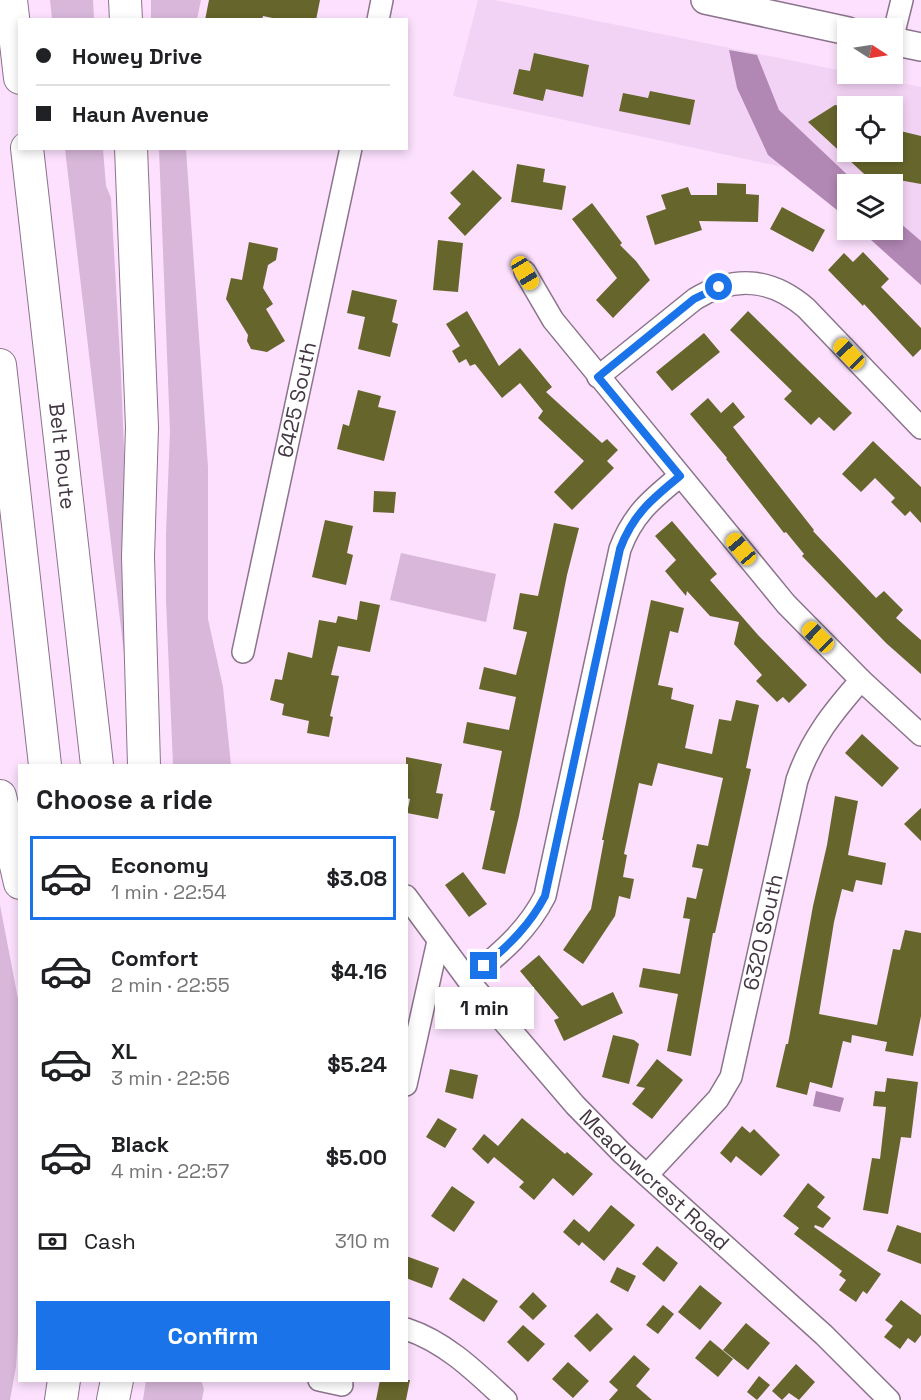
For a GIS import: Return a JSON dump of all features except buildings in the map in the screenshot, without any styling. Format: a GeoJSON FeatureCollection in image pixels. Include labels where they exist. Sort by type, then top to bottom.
{"type":"FeatureCollection","features":[{"type":"Feature","properties":{"kind":"highway"},"geometry":{"type":"LineString","coordinates":[[11,0],[18,61]]}},
{"type":"Feature","properties":{"kind":"highway"},"geometry":{"type":"LineString","coordinates":[[125,0],[126,18]]}},
{"type":"Feature","properties":{"kind":"highway","name":"Belt Route"},"geometry":{"type":"LineString","coordinates":[[27,150],[97,764]]}},
{"type":"Feature","properties":{"kind":"highway"},"geometry":{"type":"LineString","coordinates":[[131,150],[142,427],[138,557],[144,764]]}},
{"type":"Feature","properties":{"kind":"highway"},"geometry":{"type":"LineString","coordinates":[[0,365],[45,764]]}},
{"type":"Feature","properties":{"kind":"highway"},"geometry":{"type":"LineString","coordinates":[[0,796],[18,874]]}},
{"type":"Feature","properties":{"kind":"highway"},"geometry":{"type":"LineString","coordinates":[[61,1400],[64,1382]]}},
{"type":"Feature","properties":{"kind":"highway"},"geometry":{"type":"LineString","coordinates":[[113,1400],[117,1382]]}},
{"type":"Feature","properties":{"kind":"main road"},"geometry":{"type":"LineString","coordinates":[[705,0],[837,29]]}},
{"type":"Feature","properties":{"kind":"main road"},"geometry":{"type":"LineString","coordinates":[[903,42],[921,46]]}},
{"type":"Feature","properties":{"kind":"street"},"geometry":{"type":"LineString","coordinates":[[378,18],[382,0]]}},
{"type":"Feature","properties":{"kind":"street"},"geometry":{"type":"LineString","coordinates":[[898,18],[902,0]]}},
{"type":"Feature","properties":{"kind":"street","name":"6425 South"},"geometry":{"type":"LineString","coordinates":[[243,652],[351,150]]}},
{"type":"Feature","properties":{"kind":"street"},"geometry":{"type":"LineString","coordinates":[[525,273],[553,320],[786,604],[861,680],[921,735]]}},
{"type":"Feature","properties":{"kind":"street"},"geometry":{"type":"LineString","coordinates":[[598,377],[694,299],[706,292],[732,284],[759,284],[785,292],[806,308],[921,428]]}},
{"type":"Feature","properties":{"kind":"street"},"geometry":{"type":"LineString","coordinates":[[468,980],[522,931],[545,896],[620,549],[629,527],[640,512],[680,476]]}},
{"type":"Feature","properties":{"kind":"street","name":"6320 South"},"geometry":{"type":"LineString","coordinates":[[647,1175],[718,1099],[731,1077],[797,780],[818,732],[861,680]]}},
{"type":"Feature","properties":{"kind":"street","name":"Meadowcrest Road"},"geometry":{"type":"LineString","coordinates":[[408,899],[468,980],[552,1081],[647,1175],[824,1335],[889,1400]]}},
{"type":"Feature","properties":{"kind":"street"},"geometry":{"type":"LineString","coordinates":[[408,1076],[438,940]]}},
{"type":"Feature","properties":{"kind":"street"},"geometry":{"type":"LineString","coordinates":[[408,1330],[445,1348],[506,1400]]}},
{"type":"Feature","properties":{"kind":"street"},"geometry":{"type":"LineString","coordinates":[[325,1382],[342,1388]]}},
{"type":"Feature","properties":{"kind":"shaded area"},"geometry":{"type":"Polygon","coordinates":[[[50,0],[93,0],[94,18],[52,18],[50,0]]]}},
{"type":"Feature","properties":{"kind":"shaded area"},"geometry":{"type":"Polygon","coordinates":[[[151,0],[201,0],[197,18],[151,18],[151,0]]]}},
{"type":"Feature","properties":{"kind":"shaded area"},"geometry":{"type":"Polygon","coordinates":[[[478,0],[494,0],[837,70],[837,84],[903,83],[921,87],[921,275],[898,240],[903,240],[903,174],[837,174],[837,181],[453,96],[478,0]]]}},
{"type":"Feature","properties":{"kind":"shaded area"},"geometry":{"type":"Polygon","coordinates":[[[729,50],[757,55],[779,110],[846,174],[837,174],[837,210],[768,155],[737,88],[729,50]]]}},
{"type":"Feature","properties":{"kind":"shaded area"},"geometry":{"type":"Polygon","coordinates":[[[65,150],[103,150],[106,186],[111,198],[121,375],[137,764],[65,150]]]}},
{"type":"Feature","properties":{"kind":"shaded area"},"geometry":{"type":"Polygon","coordinates":[[[159,150],[186,150],[208,467],[208,619],[223,687],[231,764],[173,764],[166,600],[170,431],[159,150]]]}},
{"type":"Feature","properties":{"kind":"shaded area"},"geometry":{"type":"Polygon","coordinates":[[[903,226],[921,241],[921,285],[871,240],[903,240],[903,226]]]}},
{"type":"Feature","properties":{"kind":"shaded area"},"geometry":{"type":"Polygon","coordinates":[[[401,553],[496,574],[486,622],[390,600],[401,553]]]}},
{"type":"Feature","properties":{"kind":"shaded area"},"geometry":{"type":"Polygon","coordinates":[[[0,905],[18,999],[18,1335],[16,1367],[10,1400],[0,1400],[0,905]]]}},
{"type":"Feature","properties":{"kind":"shaded area"},"geometry":{"type":"Polygon","coordinates":[[[816,1091],[844,1098],[840,1112],[813,1106],[816,1091]]]}},
{"type":"Feature","properties":{"kind":"shaded area"},"geometry":{"type":"Polygon","coordinates":[[[146,1382],[202,1382],[204,1389],[202,1400],[143,1400],[146,1382]]]}},
{"type":"Feature","properties":{"kind":"route"},"geometry":{"type":"LineString","coordinates":[[484,966],[522,931],[545,896],[620,549],[629,527],[644,507],[680,476],[598,377],[694,299],[719,287]]}}]}
